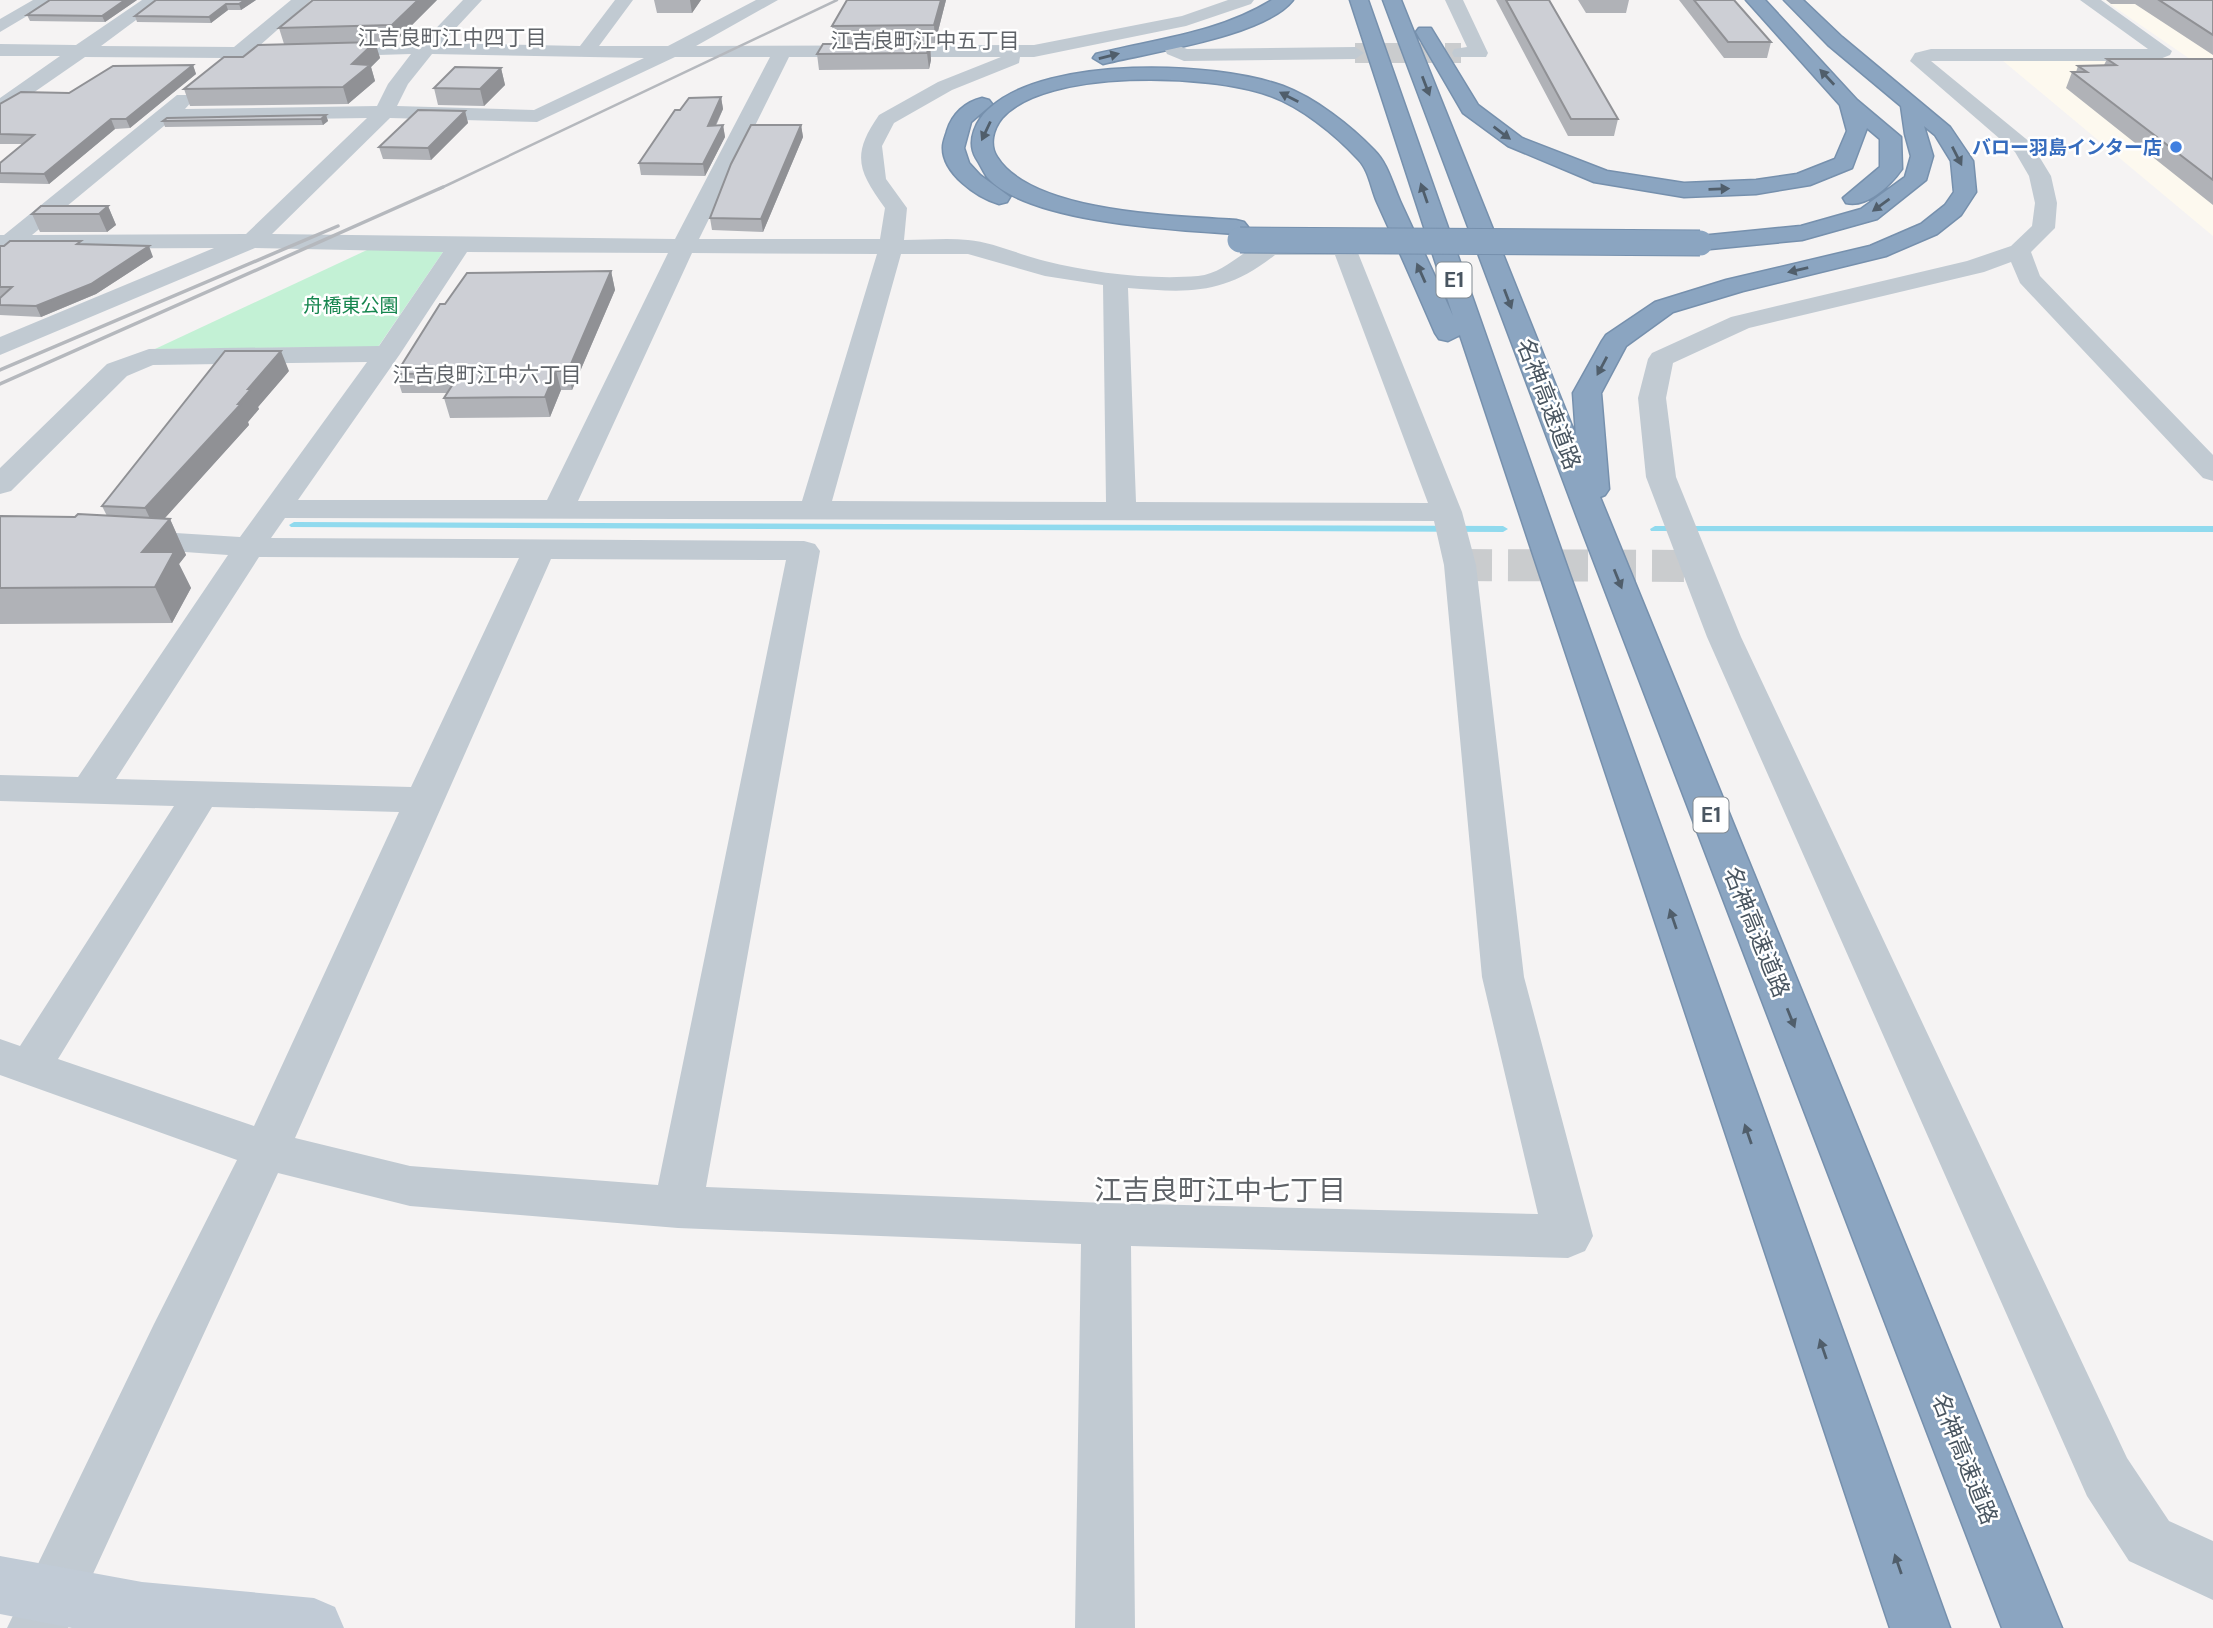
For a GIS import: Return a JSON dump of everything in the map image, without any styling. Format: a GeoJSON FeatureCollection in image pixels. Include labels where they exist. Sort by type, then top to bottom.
{"type":"FeatureCollection","features":[{"type":"Feature","properties":{"kind":"highway"},"geometry":{"type":"LineString","coordinates":[[1284,0],[1269,11],[1212,32],[1038,76],[998,93],[961,119],[953,148],[959,165],[972,180],[1002,199],[1048,217],[1127,234],[1696,236],[1802,233],[1869,214],[1915,180],[1922,156],[1911,107]]}},
{"type":"Feature","properties":{"kind":"highway","name":"名神高速道路"},"geometry":{"type":"LineString","coordinates":[[1359,0],[1548,559],[1920,1628]]}},
{"type":"Feature","properties":{"kind":"highway","name":"名神高速道路"},"geometry":{"type":"LineString","coordinates":[[1392,0],[1597,528],[2032,1628]]}},
{"type":"Feature","properties":{"kind":"highway"},"geometry":{"type":"LineString","coordinates":[[1406,0],[1470,109],[1515,142],[1602,177],[1684,190],[1756,187],[1802,180],[1844,163],[1857,131],[1850,104]]}},
{"type":"Feature","properties":{"kind":"highway"},"geometry":{"type":"LineString","coordinates":[[1696,236],[1833,211],[1870,188],[1891,169],[1890,137],[1850,104],[1755,0]]}},
{"type":"Feature","properties":{"kind":"highway"},"geometry":{"type":"LineString","coordinates":[[1597,528],[1587,393],[1615,341],[1664,307],[1735,285],[1878,251],[1929,229],[1953,210],[1965,192],[1962,161],[1943,131],[1911,107],[1793,0]]}},
{"type":"Feature","properties":{"kind":"highway"},"geometry":{"type":"LineString","coordinates":[[1238,234],[1097,214],[1029,195],[1003,178],[986,162],[981,142],[988,124],[999,110],[1014,99],[1047,87],[1101,76],[1156,72],[1211,75],[1275,90],[1303,104],[1369,156],[1548,559]]}},
{"type":"Feature","properties":{"kind":"street"},"geometry":{"type":"LineString","coordinates":[[0,27],[45,0]]}},
{"type":"Feature","properties":{"kind":"street"},"geometry":{"type":"LineString","coordinates":[[0,107],[154,0]]}},
{"type":"Feature","properties":{"kind":"street"},"geometry":{"type":"LineString","coordinates":[[219,71],[302,0]]}},
{"type":"Feature","properties":{"kind":"street"},"geometry":{"type":"LineString","coordinates":[[0,347],[252,241],[386,112],[388,99],[427,48],[473,0]]}},
{"type":"Feature","properties":{"kind":"street"},"geometry":{"type":"LineString","coordinates":[[585,52],[624,0]]}},
{"type":"Feature","properties":{"kind":"street"},"geometry":{"type":"LineString","coordinates":[[166,115],[386,112],[537,116],[671,52],[769,0]]}},
{"type":"Feature","properties":{"kind":"street"},"geometry":{"type":"LineString","coordinates":[[201,793],[15,1062],[265,1150],[410,1186],[678,1207],[1107,1224],[1568,1236],[1503,977],[1461,579],[1449,524],[1344,248],[1269,248],[1243,268],[1205,283],[1167,284],[1115,280],[1045,269],[969,247],[896,208],[875,179],[871,146],[886,119],[945,86],[1034,51],[1186,21],[1245,0]]}},
{"type":"Feature","properties":{"kind":"street"},"geometry":{"type":"LineString","coordinates":[[1454,0],[1479,53],[1461,53]]}},
{"type":"Feature","properties":{"kind":"street"},"geometry":{"type":"LineString","coordinates":[[2089,0],[2163,51],[2155,55],[1931,55],[1922,57],[1920,61],[2023,148],[2040,176],[2046,203],[2043,228],[2019,251],[1975,267],[1740,322],[1661,359],[1652,398],[1661,477],[1724,637],[2107,1477],[2149,1541],[2213,1571]]}},
{"type":"Feature","properties":{"kind":"street"},"geometry":{"type":"LineString","coordinates":[[1125,12],[1125,24],[1133,32],[1157,40]]}},
{"type":"Feature","properties":{"kind":"street"},"geometry":{"type":"LineString","coordinates":[[0,50],[240,53],[427,48],[585,52],[1034,51]]}},
{"type":"Feature","properties":{"kind":"street"},"geometry":{"type":"LineString","coordinates":[[1174,50],[1184,55],[1355,53]]}},
{"type":"Feature","properties":{"kind":"street"},"geometry":{"type":"LineString","coordinates":[[314,1628],[30,1603],[172,1341],[296,1088],[542,529],[782,52]]}},
{"type":"Feature","properties":{"kind":"street"},"geometry":{"type":"LineString","coordinates":[[0,87],[28,87]]}},
{"type":"Feature","properties":{"kind":"street"},"geometry":{"type":"LineString","coordinates":[[5,242],[198,88]]}},
{"type":"Feature","properties":{"kind":"street"},"geometry":{"type":"LineString","coordinates":[[814,512],[891,246],[896,208]]}},
{"type":"Feature","properties":{"kind":"street"},"geometry":{"type":"LineString","coordinates":[[5,242],[252,241],[460,245],[969,247]]}},
{"type":"Feature","properties":{"kind":"street"},"geometry":{"type":"LineString","coordinates":[[89,790],[249,547],[387,354],[460,245]]}},
{"type":"Feature","properties":{"kind":"street"},"geometry":{"type":"LineString","coordinates":[[2019,251],[2029,278],[2213,472]]}},
{"type":"Feature","properties":{"kind":"street"},"geometry":{"type":"LineString","coordinates":[[1115,280],[1121,511]]}},
{"type":"Feature","properties":{"kind":"street"},"geometry":{"type":"LineString","coordinates":[[0,334],[31,334]]}},
{"type":"Feature","properties":{"kind":"street"},"geometry":{"type":"LineString","coordinates":[[0,485],[117,370],[149,356],[387,354]]}},
{"type":"Feature","properties":{"kind":"street"},"geometry":{"type":"LineString","coordinates":[[276,509],[804,551],[678,1207]]}},
{"type":"Feature","properties":{"kind":"street"},"geometry":{"type":"LineString","coordinates":[[100,537],[249,547],[814,512],[1121,511],[1449,524]]}},
{"type":"Feature","properties":{"kind":"street"},"geometry":{"type":"LineString","coordinates":[[0,788],[424,800]]}},
{"type":"Feature","properties":{"kind":"street"},"geometry":{"type":"LineString","coordinates":[[1105,1628],[1107,1224]]}},
{"type":"Feature","properties":{"kind":"shaded area"},"geometry":{"type":"Polygon","coordinates":[[[2104,0],[2213,0],[2213,236],[2002,60],[2190,59],[2104,0]]]}},
{"type":"Feature","properties":{"kind":"green space","name":"舟橋東公園"},"geometry":{"type":"Polygon","coordinates":[[[445,249],[378,347],[155,349],[367,250],[445,249]]]}},
{"type":"Feature","properties":{"kind":"building"},"geometry":{"type":"Polygon","coordinates":[[[50,0],[125,0],[102,16],[27,15],[50,0]]]}},
{"type":"Feature","properties":{"kind":"building"},"geometry":{"type":"Polygon","coordinates":[[[156,0],[245,0],[239,4],[226,4],[209,17],[135,16],[156,0]]]}},
{"type":"Feature","properties":{"kind":"building"},"geometry":{"type":"Polygon","coordinates":[[[313,0],[418,0],[392,25],[279,28],[313,0]]]}},
{"type":"Feature","properties":{"kind":"building"},"geometry":{"type":"Polygon","coordinates":[[[847,0],[941,0],[934,25],[832,26],[847,0]]]}},
{"type":"Feature","properties":{"kind":"building"},"geometry":{"type":"Polygon","coordinates":[[[1506,0],[1549,0],[1618,119],[1571,119],[1506,0]]]}},
{"type":"Feature","properties":{"kind":"building"},"geometry":{"type":"Polygon","coordinates":[[[1694,0],[1734,0],[1771,42],[1728,42],[1694,0]]]}},
{"type":"Feature","properties":{"kind":"building"},"geometry":{"type":"Polygon","coordinates":[[[2159,0],[2213,0],[2213,35],[2159,0]]]}},
{"type":"Feature","properties":{"kind":"building"},"geometry":{"type":"Polygon","coordinates":[[[375,42],[352,64],[370,65],[343,87],[184,89],[224,57],[243,57],[258,45],[375,42]]]}},
{"type":"Feature","properties":{"kind":"building"},"geometry":{"type":"Polygon","coordinates":[[[823,44],[930,44],[927,53],[817,54],[823,44]]]}},
{"type":"Feature","properties":{"kind":"building","name":"バロー羽島インター店"},"geometry":{"type":"Polygon","coordinates":[[[2107,59],[2213,59],[2213,180],[2072,72],[2087,72],[2078,66],[2116,65],[2107,59]]]}},
{"type":"Feature","properties":{"kind":"building"},"geometry":{"type":"Polygon","coordinates":[[[193,65],[126,119],[111,119],[44,174],[0,173],[0,163],[34,135],[0,134],[0,104],[21,92],[69,93],[113,66],[193,65]]]}},
{"type":"Feature","properties":{"kind":"building"},"geometry":{"type":"Polygon","coordinates":[[[455,67],[501,68],[480,89],[434,88],[455,67]]]}},
{"type":"Feature","properties":{"kind":"building"},"geometry":{"type":"Polygon","coordinates":[[[721,97],[708,126],[723,125],[703,164],[639,163],[675,110],[680,110],[689,98],[721,97]]]}},
{"type":"Feature","properties":{"kind":"building"},"geometry":{"type":"Polygon","coordinates":[[[418,110],[465,111],[428,148],[379,147],[418,110]]]}},
{"type":"Feature","properties":{"kind":"building"},"geometry":{"type":"Polygon","coordinates":[[[326,115],[321,119],[163,121],[167,118],[326,115]]]}},
{"type":"Feature","properties":{"kind":"building"},"geometry":{"type":"Polygon","coordinates":[[[751,125],[801,125],[761,219],[710,218],[731,164],[751,125]]]}},
{"type":"Feature","properties":{"kind":"building"},"geometry":{"type":"Polygon","coordinates":[[[41,206],[108,206],[99,214],[32,214],[41,206]]]}},
{"type":"Feature","properties":{"kind":"building"},"geometry":{"type":"Polygon","coordinates":[[[10,241],[81,241],[77,244],[149,246],[91,284],[36,306],[0,305],[0,298],[12,287],[0,287],[0,246],[10,241]]]}},
{"type":"Feature","properties":{"kind":"building"},"geometry":{"type":"Polygon","coordinates":[[[611,271],[568,371],[556,371],[545,397],[444,398],[460,373],[396,374],[440,304],[445,304],[467,273],[611,271]]]}},
{"type":"Feature","properties":{"kind":"building"},"geometry":{"type":"Polygon","coordinates":[[[225,351],[281,351],[248,389],[251,389],[238,404],[241,404],[145,508],[102,506],[225,351]]]}},
{"type":"Feature","properties":{"kind":"building"},"geometry":{"type":"Polygon","coordinates":[[[78,514],[170,519],[142,552],[174,552],[155,587],[0,588],[0,516],[75,517],[78,514]]]}},
{"type":"Feature","properties":{"kind":"waterway"},"geometry":{"type":"LineString","coordinates":[[294,525],[1503,529]]}},
{"type":"Feature","properties":{"kind":"waterway"},"geometry":{"type":"LineString","coordinates":[[1655,529],[2213,529]]}},
{"type":"Feature","properties":{"kind":"tunnel"},"geometry":{"type":"LineString","coordinates":[[1355,53],[1461,53]]}},
{"type":"Feature","properties":{"kind":"tunnel"},"geometry":{"type":"LineString","coordinates":[[1460,565],[1697,566]]}},
{"type":"Feature","properties":{"kind":"railway"},"geometry":{"type":"LineString","coordinates":[[439,189],[837,0]]}},
{"type":"Feature","properties":{"kind":"railway"},"geometry":{"type":"LineString","coordinates":[[0,384],[443,187]]}},
{"type":"Feature","properties":{"kind":"railway"},"geometry":{"type":"LineString","coordinates":[[0,370],[338,226]]}},
{"type":"Feature","properties":{"kind":"place","name":"バロー羽島インター店"},"geometry":{"type":"Point","coordinates":[2176,147]}},
{"type":"Feature","properties":{"kind":"district","name":"江吉良町江中四丁目"},"geometry":{"type":"Point","coordinates":[452,38]}},
{"type":"Feature","properties":{"kind":"district","name":"江吉良町江中五丁目"},"geometry":{"type":"Point","coordinates":[925,41]}},
{"type":"Feature","properties":{"kind":"district","name":"江吉良町江中六丁目"},"geometry":{"type":"Point","coordinates":[487,375]}},
{"type":"Feature","properties":{"kind":"district","name":"江吉良町江中七丁目"},"geometry":{"type":"Point","coordinates":[1220,1190]}}]}
